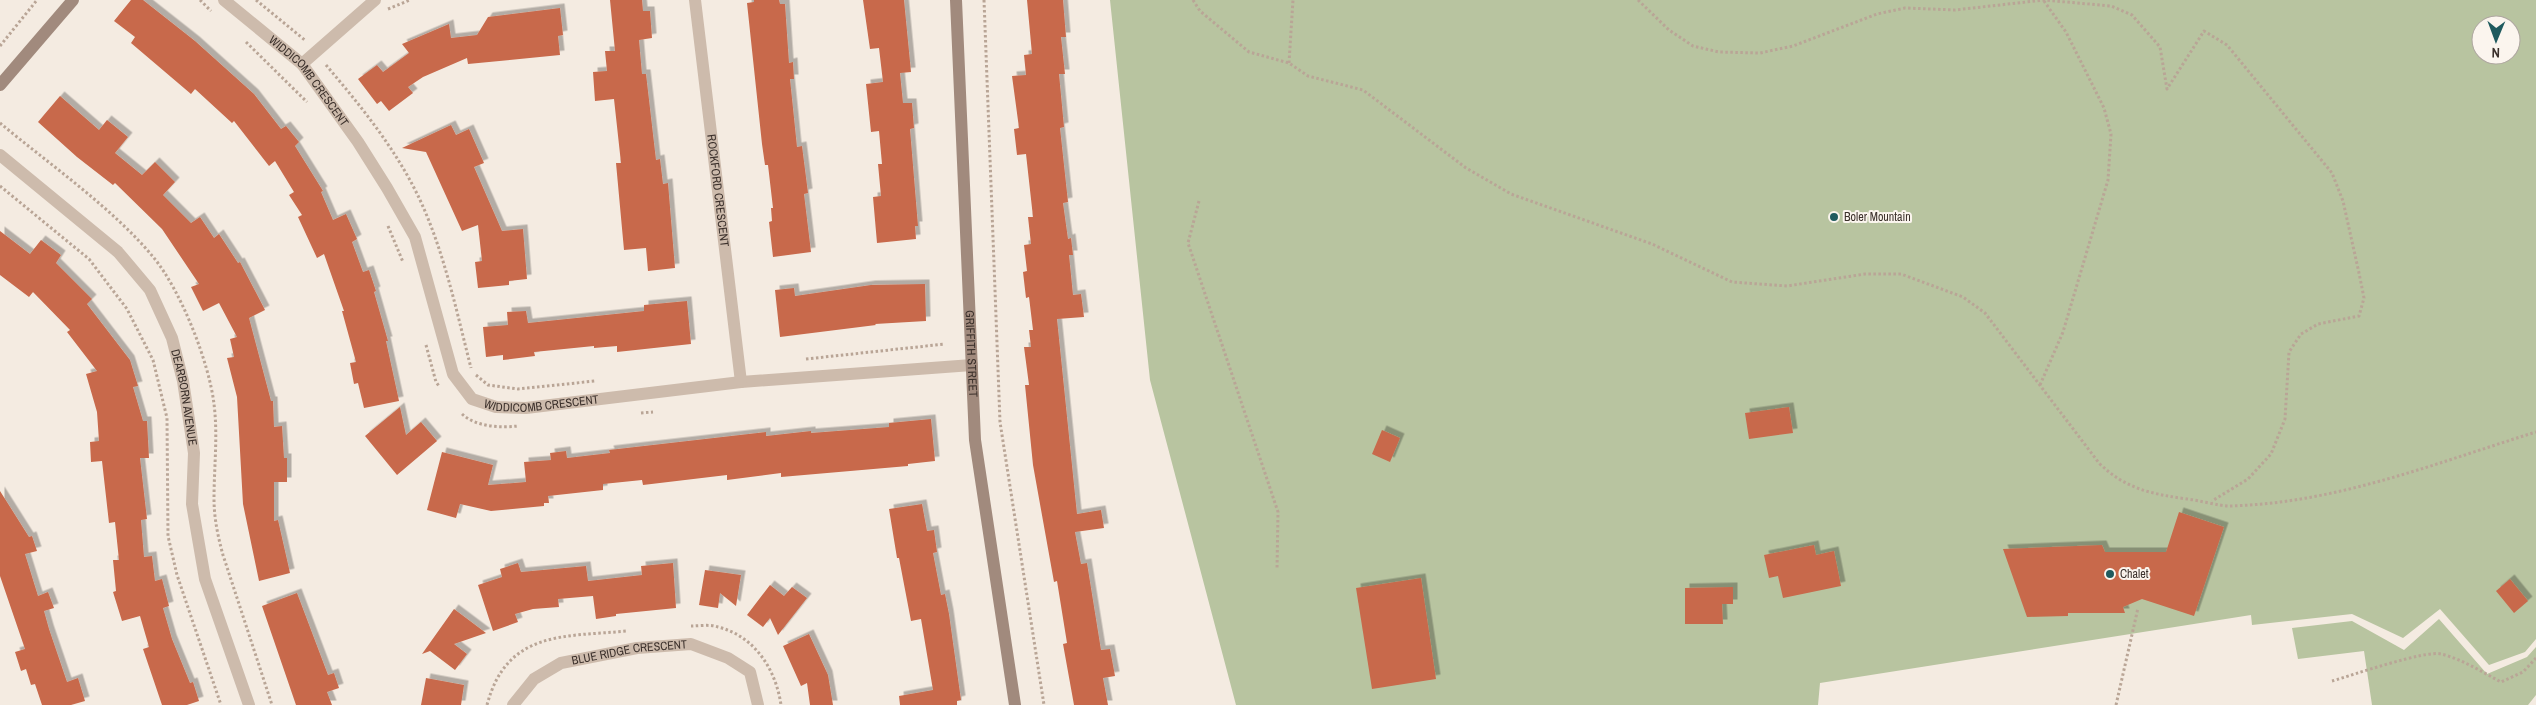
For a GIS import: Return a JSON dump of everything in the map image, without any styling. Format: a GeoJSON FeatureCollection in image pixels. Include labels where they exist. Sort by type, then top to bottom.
{"type":"FeatureCollection","features":[{"type":"Feature","properties":{"kind":"street"},"geometry":{"type":"LineString","coordinates":[[0,85],[73,0]]}},
{"type":"Feature","properties":{"kind":"street","name":"WIDDICOMB CRESCENT"},"geometry":{"type":"LineString","coordinates":[[224,0],[302,64],[358,142],[415,237],[453,374],[472,399],[496,407],[526,408],[741,382],[972,365]]}},
{"type":"Feature","properties":{"kind":"street"},"geometry":{"type":"LineString","coordinates":[[302,64],[375,0]]}},
{"type":"Feature","properties":{"kind":"street","name":"ROCKFORD CRESCENT"},"geometry":{"type":"LineString","coordinates":[[695,0],[741,382]]}},
{"type":"Feature","properties":{"kind":"street","name":"GRIFFITH STREET"},"geometry":{"type":"LineString","coordinates":[[956,0],[976,440],[1015,705]]}},
{"type":"Feature","properties":{"kind":"street","name":"DEARBORN AVENUE"},"geometry":{"type":"LineString","coordinates":[[0,155],[118,252],[150,290],[172,338],[183,381],[194,453],[192,504],[205,579],[249,705]]}},
{"type":"Feature","properties":{"kind":"street","name":"BLUE RIDGE CRESCENT"},"geometry":{"type":"LineString","coordinates":[[513,705],[534,679],[562,663],[637,648],[691,644],[728,658],[750,672],[758,705]]}},
{"type":"Feature","properties":{"kind":"path"},"geometry":{"type":"LineString","coordinates":[[0,46],[37,0]]}},
{"type":"Feature","properties":{"kind":"path"},"geometry":{"type":"LineString","coordinates":[[256,0],[316,52],[361,107],[410,179],[440,252],[456,303],[472,372],[488,385],[518,389],[604,380]]}},
{"type":"Feature","properties":{"kind":"path"},"geometry":{"type":"LineString","coordinates":[[984,0],[1000,422],[1044,705]]}},
{"type":"Feature","properties":{"kind":"path"},"geometry":{"type":"LineString","coordinates":[[1193,0],[1200,11],[1249,52],[1289,63],[1308,76],[1363,90],[1466,168],[1511,194],[1652,244],[1732,282],[1787,286],[1865,274],[1901,274],[1964,297],[1985,313],[2099,463],[2113,478],[2148,493],[2226,506],[2295,500],[2365,485],[2536,432]]}},
{"type":"Feature","properties":{"kind":"path"},"geometry":{"type":"LineString","coordinates":[[1289,63],[1293,0]]}},
{"type":"Feature","properties":{"kind":"path"},"geometry":{"type":"LineString","coordinates":[[1638,0],[1669,30],[1693,46],[1718,52],[1760,53],[1793,46],[1877,14],[1905,8],[1955,10],[2044,0],[2111,6],[2132,15],[2160,47],[2167,89],[2204,31],[2227,45],[2332,173],[2343,201],[2364,298],[2359,316],[2318,324],[2301,334],[2289,352],[2285,419],[2271,454],[2248,479],[2211,502]]}},
{"type":"Feature","properties":{"kind":"path"},"geometry":{"type":"LineString","coordinates":[[2040,385],[2063,332],[2108,180],[2111,134],[2104,108],[2066,32],[2044,0]]}},
{"type":"Feature","properties":{"kind":"path"},"geometry":{"type":"LineString","coordinates":[[0,186],[89,259],[127,309],[153,360],[167,418],[168,536],[177,575],[220,705]]}},
{"type":"Feature","properties":{"kind":"path"},"geometry":{"type":"LineString","coordinates":[[1199,201],[1188,243],[1278,512],[1277,570]]}},
{"type":"Feature","properties":{"kind":"path"},"geometry":{"type":"LineString","coordinates":[[798,360],[945,344]]}},
{"type":"Feature","properties":{"kind":"path"},"geometry":{"type":"LineString","coordinates":[[2116,705],[2138,608]]}},
{"type":"Feature","properties":{"kind":"path"},"geometry":{"type":"LineString","coordinates":[[2332,681],[2403,660],[2439,653],[2465,663],[2501,682],[2523,672],[2536,658]]}},
{"type":"Feature","properties":{"kind":"green space","name":"Boler Mountain"},"geometry":{"type":"Polygon","coordinates":[[[1110,0],[2536,0],[2536,639],[2525,652],[2489,665],[2440,609],[2403,638],[2352,614],[2252,625],[2251,615],[1820,683],[1818,705],[1236,705],[1150,380],[1110,0]]]}},
{"type":"Feature","properties":{"kind":"green space"},"geometry":{"type":"Polygon","coordinates":[[[2439,619],[2487,674],[2527,657],[2536,647],[2536,695],[2528,705],[2372,705],[2364,651],[2298,659],[2292,628],[2352,621],[2404,650],[2439,619]]]}},
{"type":"Feature","properties":{"kind":"building"},"geometry":{"type":"Polygon","coordinates":[[[131,0],[143,0],[195,41],[254,94],[281,129],[286,126],[299,142],[295,146],[323,191],[321,192],[333,220],[346,214],[357,239],[352,242],[363,272],[369,270],[388,341],[386,341],[399,401],[364,408],[358,383],[354,384],[350,363],[356,362],[342,311],[344,311],[324,254],[317,258],[298,217],[302,215],[289,195],[294,192],[275,161],[269,166],[234,121],[232,123],[195,89],[191,94],[131,43],[135,37],[114,21],[131,0]]]}},
{"type":"Feature","properties":{"kind":"building"},"geometry":{"type":"Polygon","coordinates":[[[610,0],[642,0],[643,11],[650,11],[652,38],[639,40],[642,74],[646,74],[656,160],[660,159],[663,184],[668,183],[675,268],[648,271],[646,248],[624,250],[616,163],[621,163],[614,99],[595,101],[593,72],[607,71],[605,51],[615,51],[610,0]]]}},
{"type":"Feature","properties":{"kind":"building"},"geometry":{"type":"Polygon","coordinates":[[[754,0],[779,0],[780,4],[785,4],[789,63],[793,62],[794,79],[790,79],[797,147],[802,146],[808,193],[804,194],[811,252],[773,257],[769,222],[772,221],[771,208],[773,208],[768,165],[765,165],[762,144],[747,3],[754,2],[754,0]]]}},
{"type":"Feature","properties":{"kind":"building"},"geometry":{"type":"Polygon","coordinates":[[[863,0],[904,0],[911,72],[900,73],[903,103],[912,103],[914,128],[910,129],[918,226],[915,226],[916,239],[877,243],[873,197],[881,196],[878,164],[882,164],[879,131],[871,132],[866,84],[883,82],[879,48],[870,49],[863,0]]]}},
{"type":"Feature","properties":{"kind":"building"},"geometry":{"type":"Polygon","coordinates":[[[1027,0],[1063,0],[1066,37],[1061,37],[1065,74],[1059,74],[1064,127],[1060,128],[1068,202],[1063,203],[1068,239],[1071,238],[1073,255],[1069,255],[1073,295],[1081,294],[1084,317],[1057,319],[1077,514],[1101,510],[1104,528],[1075,532],[1081,564],[1087,563],[1101,650],[1110,649],[1115,676],[1103,678],[1108,705],[1074,705],[1063,644],[1067,643],[1057,581],[1054,582],[1033,465],[1025,385],[1029,385],[1024,347],[1031,347],[1029,330],[1033,330],[1029,297],[1026,298],[1023,272],[1027,271],[1024,245],[1031,244],[1028,217],[1033,217],[1026,154],[1017,155],[1014,129],[1019,128],[1012,76],[1026,75],[1024,55],[1032,54],[1027,0]]]}},
{"type":"Feature","properties":{"kind":"building"},"geometry":{"type":"Polygon","coordinates":[[[560,8],[563,35],[558,36],[560,55],[468,64],[467,58],[423,77],[408,87],[413,93],[389,111],[381,101],[377,104],[358,79],[377,65],[383,72],[409,53],[402,44],[449,24],[451,38],[477,35],[488,17],[560,8]]]}},
{"type":"Feature","properties":{"kind":"building"},"geometry":{"type":"Polygon","coordinates":[[[60,96],[99,130],[107,120],[128,137],[115,153],[142,175],[155,162],[175,182],[163,195],[191,223],[200,217],[214,238],[219,234],[238,263],[240,262],[265,310],[249,318],[271,401],[273,401],[274,427],[282,426],[284,458],[287,458],[287,482],[274,482],[274,521],[278,520],[290,573],[259,581],[243,504],[237,397],[227,358],[234,357],[230,339],[237,337],[219,303],[203,311],[191,287],[199,284],[162,229],[115,183],[113,185],[77,157],[38,122],[60,96]]]}},
{"type":"Feature","properties":{"kind":"building"},"geometry":{"type":"Polygon","coordinates":[[[451,125],[456,135],[469,129],[484,163],[474,167],[502,231],[523,229],[527,279],[509,281],[509,285],[478,288],[475,262],[482,261],[478,225],[462,231],[426,152],[402,148],[451,125]]]}},
{"type":"Feature","properties":{"kind":"building"},"geometry":{"type":"Polygon","coordinates":[[[0,231],[30,254],[41,240],[61,255],[56,263],[92,299],[87,304],[130,360],[138,386],[133,387],[143,421],[147,421],[149,458],[140,458],[147,519],[141,520],[144,557],[152,556],[155,581],[162,579],[169,606],[163,608],[172,639],[190,683],[193,682],[199,701],[187,705],[162,705],[143,649],[149,647],[140,616],[122,621],[113,592],[116,591],[113,560],[119,560],[115,522],[109,523],[102,461],[91,462],[90,442],[99,441],[97,412],[86,374],[97,371],[67,332],[70,330],[33,292],[29,297],[0,275],[0,231]]]}},
{"type":"Feature","properties":{"kind":"building"},"geometry":{"type":"Polygon","coordinates":[[[925,284],[926,321],[875,324],[780,337],[775,290],[794,288],[795,296],[871,285],[925,284]]]}},
{"type":"Feature","properties":{"kind":"building"},"geometry":{"type":"Polygon","coordinates":[[[687,301],[691,344],[617,352],[617,346],[594,348],[594,346],[534,352],[535,356],[503,360],[503,355],[486,357],[483,327],[508,325],[507,312],[526,311],[528,323],[644,311],[644,305],[687,301]]]}},
{"type":"Feature","properties":{"kind":"building"},"geometry":{"type":"Polygon","coordinates":[[[400,407],[406,435],[421,422],[437,441],[397,475],[365,436],[400,407]]]}},
{"type":"Feature","properties":{"kind":"building"},"geometry":{"type":"Polygon","coordinates":[[[1789,407],[1793,433],[1749,439],[1745,413],[1789,407]]]}},
{"type":"Feature","properties":{"kind":"building"},"geometry":{"type":"Polygon","coordinates":[[[931,419],[935,461],[908,464],[908,466],[781,477],[781,473],[727,480],[727,475],[643,485],[642,480],[603,484],[603,490],[548,496],[549,503],[544,503],[544,506],[491,511],[460,504],[456,518],[427,510],[442,452],[493,465],[488,485],[526,482],[524,462],[551,460],[550,453],[566,451],[567,458],[610,453],[609,450],[766,432],[766,436],[811,431],[811,433],[889,427],[889,423],[931,419]]]}},
{"type":"Feature","properties":{"kind":"building"},"geometry":{"type":"Polygon","coordinates":[[[1382,430],[1400,438],[1390,462],[1372,454],[1382,430]]]}},
{"type":"Feature","properties":{"kind":"building"},"geometry":{"type":"Polygon","coordinates":[[[0,491],[29,537],[32,536],[37,551],[25,554],[38,596],[48,592],[54,608],[44,611],[49,629],[67,682],[78,678],[85,701],[71,705],[42,705],[35,684],[31,685],[26,669],[21,671],[15,652],[25,649],[0,576],[0,491]]]}},
{"type":"Feature","properties":{"kind":"building"},"geometry":{"type":"Polygon","coordinates":[[[922,504],[927,531],[934,530],[937,552],[933,553],[941,595],[945,594],[949,614],[961,700],[957,701],[957,705],[900,705],[899,696],[933,690],[921,619],[911,621],[899,558],[897,558],[889,509],[922,504]]]}},
{"type":"Feature","properties":{"kind":"building","name":"Chalet"},"geometry":{"type":"Polygon","coordinates":[[[2179,512],[2224,527],[2194,616],[2142,599],[2123,607],[2125,613],[2068,613],[2068,616],[2027,617],[2003,549],[2102,545],[2105,552],[2166,552],[2179,512]]]}},
{"type":"Feature","properties":{"kind":"building"},"geometry":{"type":"Polygon","coordinates":[[[1814,545],[1816,555],[1834,551],[1841,586],[1783,598],[1778,576],[1769,578],[1764,555],[1814,545]]]}},
{"type":"Feature","properties":{"kind":"building"},"geometry":{"type":"Polygon","coordinates":[[[518,563],[521,572],[586,566],[588,581],[642,575],[641,566],[673,563],[676,608],[616,614],[616,616],[596,619],[593,596],[558,599],[559,607],[533,609],[515,614],[518,622],[493,631],[478,585],[502,577],[500,569],[518,563]]]}},
{"type":"Feature","properties":{"kind":"building"},"geometry":{"type":"Polygon","coordinates":[[[705,570],[741,575],[736,606],[720,593],[718,608],[699,605],[705,570]]]}},
{"type":"Feature","properties":{"kind":"building"},"geometry":{"type":"Polygon","coordinates":[[[1421,578],[1436,679],[1372,689],[1356,588],[1421,578]]]}},
{"type":"Feature","properties":{"kind":"building"},"geometry":{"type":"Polygon","coordinates":[[[2510,579],[2528,601],[2514,613],[2496,591],[2510,579]]]}},
{"type":"Feature","properties":{"kind":"building"},"geometry":{"type":"Polygon","coordinates":[[[770,585],[784,596],[792,587],[807,598],[778,635],[770,618],[763,627],[747,615],[770,585]]]}},
{"type":"Feature","properties":{"kind":"building"},"geometry":{"type":"Polygon","coordinates":[[[1733,587],[1733,604],[1722,604],[1723,624],[1685,624],[1685,588],[1733,587]]]}},
{"type":"Feature","properties":{"kind":"building"},"geometry":{"type":"Polygon","coordinates":[[[297,593],[328,675],[334,673],[339,688],[327,692],[332,705],[296,705],[262,606],[297,593]]]}},
{"type":"Feature","properties":{"kind":"building"},"geometry":{"type":"Polygon","coordinates":[[[454,609],[486,633],[454,644],[467,654],[455,670],[430,651],[422,654],[454,609]]]}},
{"type":"Feature","properties":{"kind":"building"},"geometry":{"type":"Polygon","coordinates":[[[809,634],[828,675],[833,705],[810,705],[807,683],[801,686],[783,646],[809,634]]]}},
{"type":"Feature","properties":{"kind":"building"},"geometry":{"type":"Polygon","coordinates":[[[426,678],[464,685],[461,705],[421,705],[426,678]]]}},
{"type":"Feature","properties":{"kind":"place","name":"Boler Mountain"},"geometry":{"type":"Point","coordinates":[1834,217]}},
{"type":"Feature","properties":{"kind":"place","name":"Chalet"},"geometry":{"type":"Point","coordinates":[2110,574]}}]}
